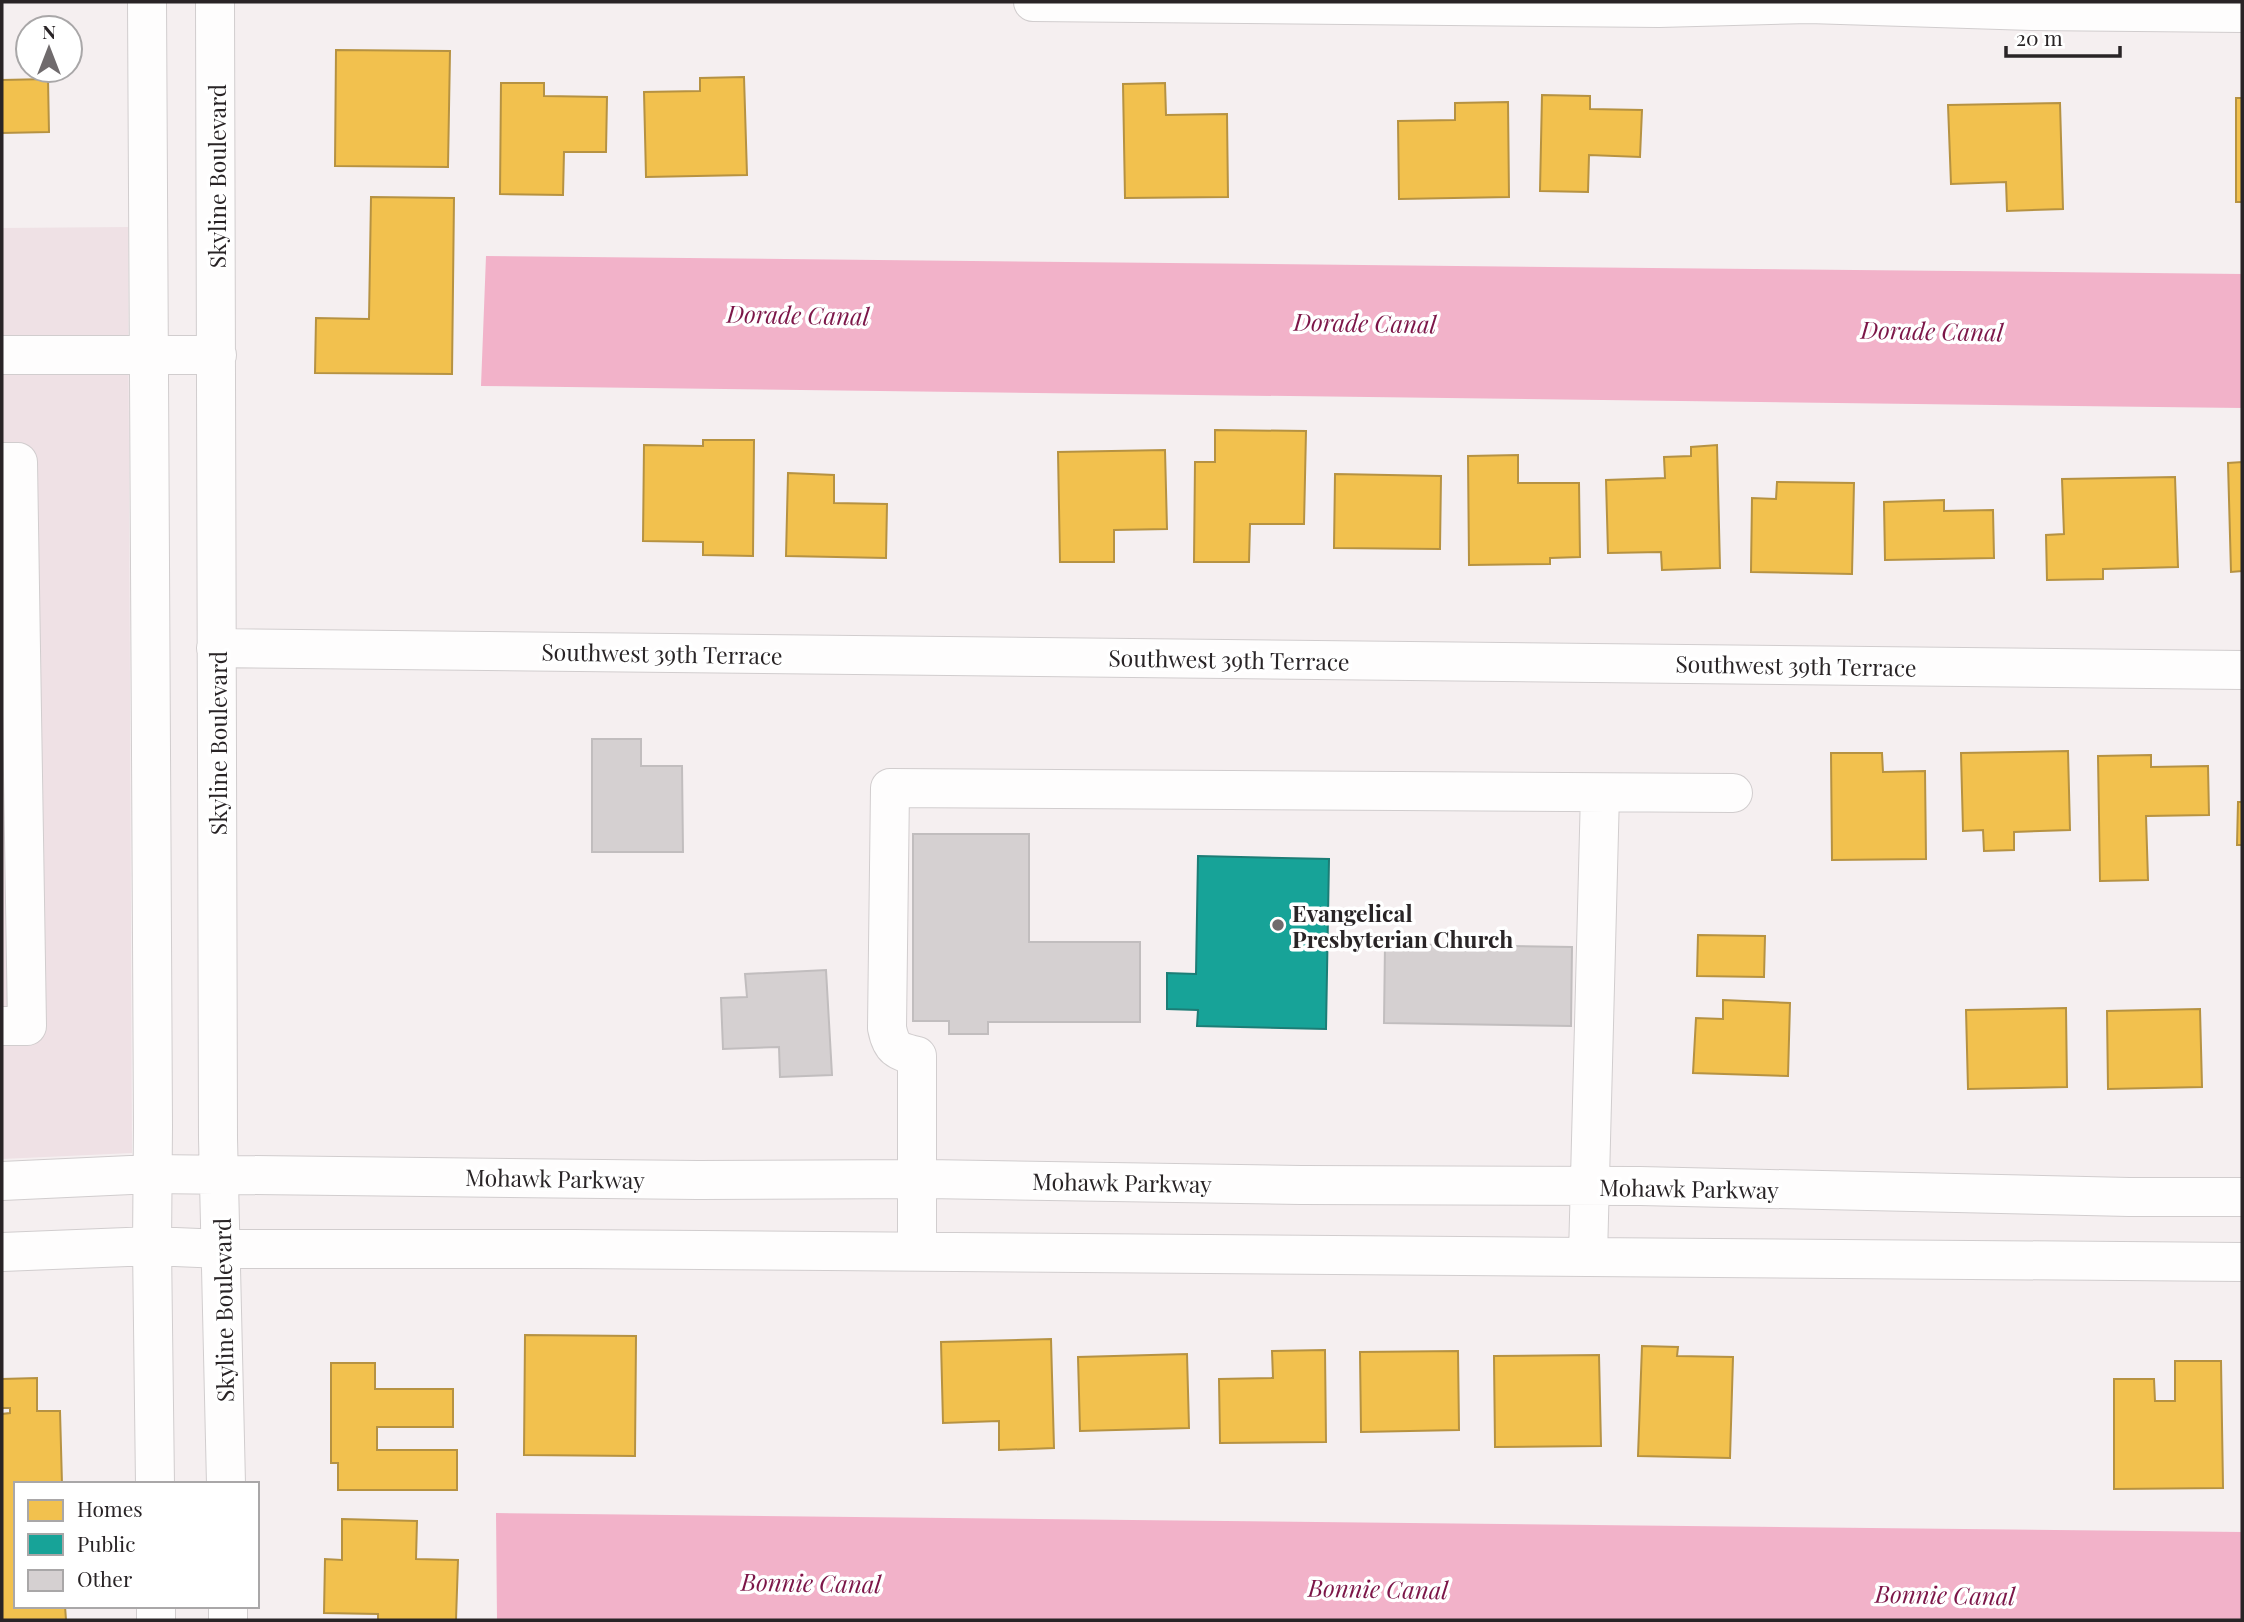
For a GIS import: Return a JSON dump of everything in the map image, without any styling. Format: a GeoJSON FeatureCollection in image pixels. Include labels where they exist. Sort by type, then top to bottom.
{"type":"FeatureCollection","features":[{"type":"Feature","properties":{"kind":"street"},"geometry":{"type":"LineString","coordinates":[[147,2],[155,1482]]}},
{"type":"Feature","properties":{"kind":"street","name":"Skyline Boulevard"},"geometry":{"type":"LineString","coordinates":[[215,2],[218,1124],[226,1482]]}},
{"type":"Feature","properties":{"kind":"street"},"geometry":{"type":"LineString","coordinates":[[1033,2],[1658,8],[1809,3],[2032,11],[2242,13]]}},
{"type":"Feature","properties":{"kind":"street"},"geometry":{"type":"LineString","coordinates":[[2,355],[217,355]]}},
{"type":"Feature","properties":{"kind":"street"},"geometry":{"type":"LineString","coordinates":[[2,462],[18,462],[27,1026],[2,1026]]}},
{"type":"Feature","properties":{"kind":"street","name":"Southwest 39th Terrace"},"geometry":{"type":"LineString","coordinates":[[216,648],[2242,670]]}},
{"type":"Feature","properties":{"kind":"street"},"geometry":{"type":"LineString","coordinates":[[917,1251],[917,1056],[895,1048],[887,1028],[890,788],[1733,793]]}},
{"type":"Feature","properties":{"kind":"street"},"geometry":{"type":"LineString","coordinates":[[1588,1256],[1600,793]]}},
{"type":"Feature","properties":{"kind":"street","name":"Mohawk Parkway"},"geometry":{"type":"LineString","coordinates":[[2,1181],[152,1174],[671,1180],[917,1179],[1588,1186],[2115,1197],[2242,1197]]}},
{"type":"Feature","properties":{"kind":"street"},"geometry":{"type":"LineString","coordinates":[[2,1251],[152,1246],[222,1249],[917,1251],[2242,1262]]}},
{"type":"Feature","properties":{"kind":"shaded area"},"geometry":{"type":"Polygon","coordinates":[[[128,227],[132,1153],[2,1159],[2,228],[128,227]]]}},
{"type":"Feature","properties":{"kind":"water","name":"Dorade Canal"},"geometry":{"type":"Polygon","coordinates":[[[486,256],[2242,274],[2242,408],[481,386],[486,256]]]}},
{"type":"Feature","properties":{"kind":"water","name":"Bonnie Canal"},"geometry":{"type":"Polygon","coordinates":[[[496,1513],[2242,1532],[2242,1620],[497,1620],[496,1513]]]}},
{"type":"Feature","properties":{"kind":"building: Homes"},"geometry":{"type":"Polygon","coordinates":[[[336,50],[450,51],[448,167],[335,166],[336,50]]]}},
{"type":"Feature","properties":{"kind":"building: Homes"},"geometry":{"type":"Polygon","coordinates":[[[744,77],[747,175],[646,177],[644,92],[700,91],[700,78],[744,77]]]}},
{"type":"Feature","properties":{"kind":"building: Homes"},"geometry":{"type":"Polygon","coordinates":[[[2,80],[14,80],[14,84],[48,84],[49,132],[2,133],[2,80]]]}},
{"type":"Feature","properties":{"kind":"building: Homes"},"geometry":{"type":"Polygon","coordinates":[[[501,83],[544,83],[544,96],[607,97],[606,152],[564,152],[563,195],[500,194],[501,83]]]}},
{"type":"Feature","properties":{"kind":"building: Homes"},"geometry":{"type":"Polygon","coordinates":[[[1165,83],[1166,115],[1227,114],[1228,197],[1125,198],[1123,84],[1165,83]]]}},
{"type":"Feature","properties":{"kind":"building: Homes"},"geometry":{"type":"Polygon","coordinates":[[[1542,95],[1590,96],[1590,109],[1642,110],[1640,157],[1589,155],[1588,192],[1540,191],[1542,95]]]}},
{"type":"Feature","properties":{"kind":"building: Homes"},"geometry":{"type":"Polygon","coordinates":[[[2236,98],[2242,98],[2242,202],[2236,202],[2236,98]]]}},
{"type":"Feature","properties":{"kind":"building: Homes"},"geometry":{"type":"Polygon","coordinates":[[[1508,102],[1509,197],[1399,199],[1398,121],[1455,120],[1455,103],[1508,102]]]}},
{"type":"Feature","properties":{"kind":"building: Homes"},"geometry":{"type":"Polygon","coordinates":[[[2060,103],[2063,209],[2007,211],[2006,182],[1951,184],[1948,105],[2060,103]]]}},
{"type":"Feature","properties":{"kind":"building: Homes"},"geometry":{"type":"Polygon","coordinates":[[[371,197],[454,198],[452,374],[315,373],[316,318],[369,319],[371,197]]]}},
{"type":"Feature","properties":{"kind":"building: Homes"},"geometry":{"type":"Polygon","coordinates":[[[1215,430],[1306,431],[1304,524],[1250,524],[1249,562],[1194,562],[1195,462],[1215,462],[1215,430]]]}},
{"type":"Feature","properties":{"kind":"building: Homes"},"geometry":{"type":"Polygon","coordinates":[[[703,440],[754,440],[753,556],[703,555],[703,542],[643,541],[644,445],[703,446],[703,440]]]}},
{"type":"Feature","properties":{"kind":"building: Homes"},"geometry":{"type":"Polygon","coordinates":[[[1717,445],[1720,568],[1662,570],[1661,552],[1608,553],[1606,480],[1665,478],[1664,457],[1691,456],[1691,447],[1717,445]]]}},
{"type":"Feature","properties":{"kind":"building: Homes"},"geometry":{"type":"Polygon","coordinates":[[[1165,450],[1167,529],[1114,530],[1114,562],[1060,562],[1058,452],[1165,450]]]}},
{"type":"Feature","properties":{"kind":"building: Homes"},"geometry":{"type":"Polygon","coordinates":[[[1518,455],[1518,483],[1579,483],[1580,557],[1550,558],[1550,564],[1469,565],[1468,456],[1518,455]]]}},
{"type":"Feature","properties":{"kind":"building: Homes"},"geometry":{"type":"Polygon","coordinates":[[[2242,462],[2242,571],[2231,572],[2228,463],[2242,462]]]}},
{"type":"Feature","properties":{"kind":"building: Homes"},"geometry":{"type":"Polygon","coordinates":[[[788,473],[834,475],[834,503],[887,504],[886,558],[786,556],[788,473]]]}},
{"type":"Feature","properties":{"kind":"building: Homes"},"geometry":{"type":"Polygon","coordinates":[[[1335,474],[1441,476],[1440,549],[1334,548],[1335,474]]]}},
{"type":"Feature","properties":{"kind":"building: Homes"},"geometry":{"type":"Polygon","coordinates":[[[2175,477],[2178,567],[2103,569],[2103,579],[2047,580],[2046,535],[2064,534],[2062,479],[2175,477]]]}},
{"type":"Feature","properties":{"kind":"building: Homes"},"geometry":{"type":"Polygon","coordinates":[[[1777,482],[1854,483],[1852,574],[1751,572],[1752,498],[1776,499],[1777,482]]]}},
{"type":"Feature","properties":{"kind":"building: Homes"},"geometry":{"type":"Polygon","coordinates":[[[1944,500],[1944,511],[1993,510],[1994,558],[1885,560],[1884,502],[1944,500]]]}},
{"type":"Feature","properties":{"kind":"building: Homes"},"geometry":{"type":"Polygon","coordinates":[[[2068,751],[2070,830],[2014,832],[2014,850],[1984,851],[1983,830],[1963,831],[1961,753],[2068,751]]]}},
{"type":"Feature","properties":{"kind":"building: Homes"},"geometry":{"type":"Polygon","coordinates":[[[1831,753],[1882,753],[1883,772],[1925,771],[1926,859],[1832,860],[1831,753]]]}},
{"type":"Feature","properties":{"kind":"building: Homes"},"geometry":{"type":"Polygon","coordinates":[[[2151,755],[2151,767],[2208,766],[2209,815],[2146,816],[2148,880],[2100,881],[2098,756],[2151,755]]]}},
{"type":"Feature","properties":{"kind":"building: Homes"},"geometry":{"type":"Polygon","coordinates":[[[2238,802],[2242,802],[2242,845],[2237,845],[2238,802]]]}},
{"type":"Feature","properties":{"kind":"building: Homes"},"geometry":{"type":"Polygon","coordinates":[[[1698,935],[1765,936],[1764,977],[1697,976],[1698,935]]]}},
{"type":"Feature","properties":{"kind":"building: Homes"},"geometry":{"type":"Polygon","coordinates":[[[1723,1000],[1790,1003],[1788,1076],[1693,1073],[1696,1018],[1723,1019],[1723,1000]]]}},
{"type":"Feature","properties":{"kind":"building: Homes"},"geometry":{"type":"Polygon","coordinates":[[[2066,1008],[2067,1087],[1968,1089],[1966,1010],[2066,1008]]]}},
{"type":"Feature","properties":{"kind":"building: Homes"},"geometry":{"type":"Polygon","coordinates":[[[2200,1009],[2202,1087],[2108,1089],[2107,1011],[2200,1009]]]}},
{"type":"Feature","properties":{"kind":"building: Homes"},"geometry":{"type":"Polygon","coordinates":[[[525,1335],[636,1336],[635,1456],[524,1455],[525,1335]]]}},
{"type":"Feature","properties":{"kind":"building: Homes"},"geometry":{"type":"Polygon","coordinates":[[[1051,1339],[1054,1448],[999,1450],[999,1421],[943,1423],[941,1342],[1051,1339]]]}},
{"type":"Feature","properties":{"kind":"building: Homes"},"geometry":{"type":"Polygon","coordinates":[[[1642,1346],[1678,1347],[1677,1356],[1733,1357],[1730,1458],[1638,1456],[1642,1346]]]}},
{"type":"Feature","properties":{"kind":"building: Homes"},"geometry":{"type":"Polygon","coordinates":[[[1325,1350],[1326,1442],[1220,1443],[1219,1379],[1273,1378],[1272,1351],[1325,1350]]]}},
{"type":"Feature","properties":{"kind":"building: Homes"},"geometry":{"type":"Polygon","coordinates":[[[1458,1351],[1459,1430],[1361,1432],[1360,1352],[1458,1351]]]}},
{"type":"Feature","properties":{"kind":"building: Homes"},"geometry":{"type":"Polygon","coordinates":[[[1187,1354],[1189,1428],[1080,1431],[1078,1357],[1187,1354]]]}},
{"type":"Feature","properties":{"kind":"building: Homes"},"geometry":{"type":"Polygon","coordinates":[[[1599,1355],[1601,1446],[1495,1447],[1494,1356],[1599,1355]]]}},
{"type":"Feature","properties":{"kind":"building: Homes"},"geometry":{"type":"Polygon","coordinates":[[[2175,1361],[2221,1361],[2223,1488],[2114,1489],[2114,1379],[2154,1379],[2155,1401],[2175,1401],[2175,1361]]]}},
{"type":"Feature","properties":{"kind":"building: Homes"},"geometry":{"type":"Polygon","coordinates":[[[331,1363],[375,1363],[375,1389],[453,1389],[453,1427],[377,1427],[377,1450],[457,1450],[457,1490],[338,1490],[338,1463],[331,1463],[331,1363]]]}},
{"type":"Feature","properties":{"kind":"building: Homes"},"geometry":{"type":"Polygon","coordinates":[[[37,1378],[37,1411],[60,1411],[62,1482],[14,1482],[14,1608],[65,1608],[66,1620],[2,1620],[2,1414],[10,1413],[10,1408],[2,1408],[2,1379],[37,1378]]]}},
{"type":"Feature","properties":{"kind":"building: Homes"},"geometry":{"type":"Polygon","coordinates":[[[342,1519],[417,1521],[416,1559],[458,1560],[456,1620],[378,1620],[378,1614],[324,1613],[325,1559],[342,1560],[342,1519]]]}},
{"type":"Feature","properties":{"kind":"building: Public"},"geometry":{"type":"Polygon","coordinates":[[[1198,856],[1329,859],[1326,1029],[1197,1026],[1198,1010],[1167,1009],[1167,973],[1196,974],[1198,856]]]}},
{"type":"Feature","properties":{"kind":"building: Other"},"geometry":{"type":"Polygon","coordinates":[[[592,739],[641,739],[641,766],[682,766],[683,852],[592,852],[592,739]]]}},
{"type":"Feature","properties":{"kind":"building: Other"},"geometry":{"type":"Polygon","coordinates":[[[913,834],[1029,834],[1029,942],[1140,942],[1140,1022],[988,1022],[988,1034],[949,1034],[949,1021],[913,1021],[913,834]]]}},
{"type":"Feature","properties":{"kind":"building: Other"},"geometry":{"type":"Polygon","coordinates":[[[1385,944],[1572,947],[1571,1026],[1384,1023],[1385,944]]]}},
{"type":"Feature","properties":{"kind":"building: Other"},"geometry":{"type":"Polygon","coordinates":[[[826,970],[832,1075],[780,1077],[779,1047],[723,1049],[721,998],[747,997],[745,974],[826,970]]]}},
{"type":"Feature","properties":{"kind":"place","name":"Evangelical Presbyterian Church"},"geometry":{"type":"Point","coordinates":[1278,925]}}]}
